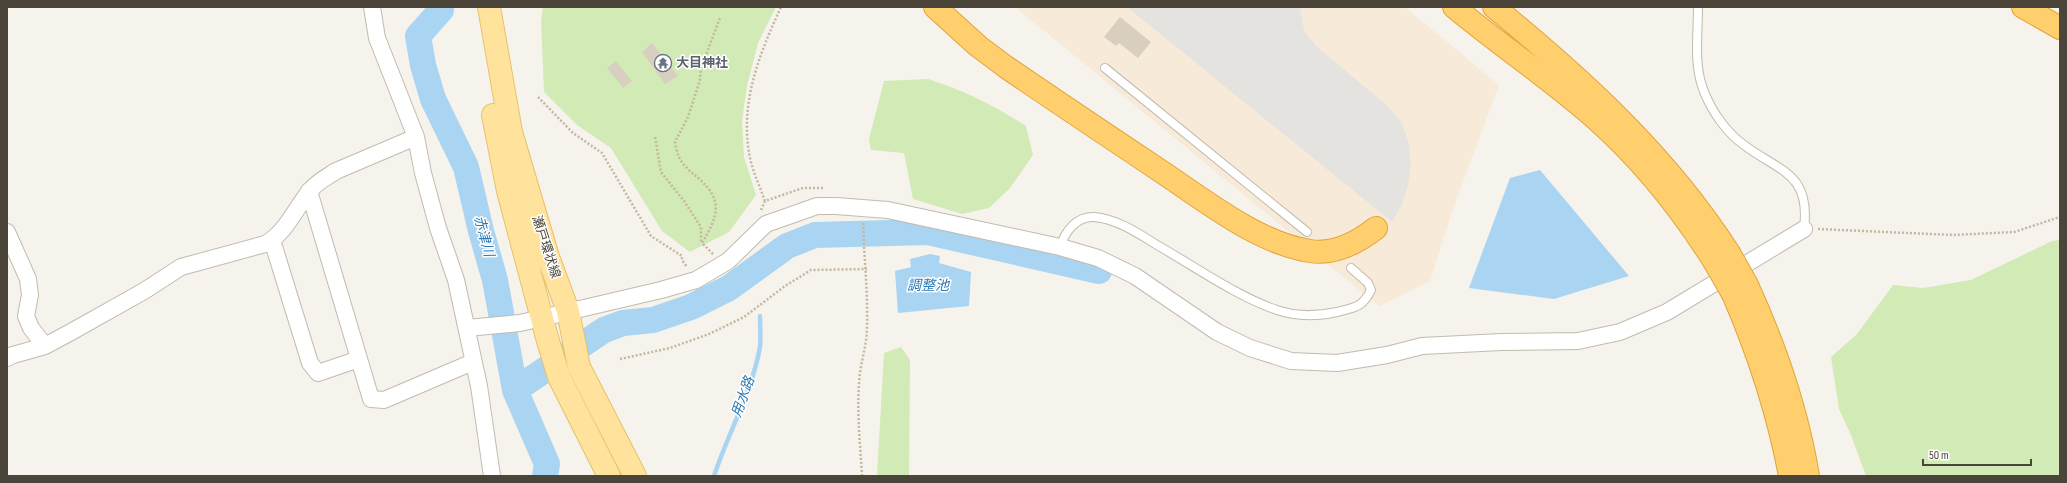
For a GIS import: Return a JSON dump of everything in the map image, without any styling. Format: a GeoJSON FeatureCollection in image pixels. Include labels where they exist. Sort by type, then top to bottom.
{"type":"FeatureCollection","features":[{"type":"Feature","properties":{"kind":"highway"},"geometry":{"type":"LineString","coordinates":[[936,7],[978,46],[1025,80],[1197,195],[1279,243],[1296,248],[1324,252],[1352,244],[1376,228]]}},
{"type":"Feature","properties":{"kind":"highway"},"geometry":{"type":"LineString","coordinates":[[1454,7],[1581,107],[1621,142],[1722,257]]}},
{"type":"Feature","properties":{"kind":"highway"},"geometry":{"type":"LineString","coordinates":[[1494,7],[1581,83],[1658,158],[1708,220],[1722,257],[1771,340],[1783,372],[1793,407],[1808,476]]}},
{"type":"Feature","properties":{"kind":"highway"},"geometry":{"type":"LineString","coordinates":[[2023,7],[2060,28]]}},
{"type":"Feature","properties":{"kind":"highway"},"geometry":{"type":"LineString","coordinates":[[1740,289],[1777,414],[1790,476]]}},
{"type":"Feature","properties":{"kind":"main road","name":"瀬戸環状線"},"geometry":{"type":"LineString","coordinates":[[475,7],[508,191],[540,318],[559,377],[609,476]]}},
{"type":"Feature","properties":{"kind":"main road","name":"瀬戸環状線"},"geometry":{"type":"LineString","coordinates":[[489,7],[511,132],[548,257],[568,311],[579,367],[635,476]]}},
{"type":"Feature","properties":{"kind":"street"},"geometry":{"type":"LineString","coordinates":[[372,7],[377,38],[416,137],[423,173],[438,228],[456,280],[479,386],[492,476]]}},
{"type":"Feature","properties":{"kind":"street"},"geometry":{"type":"LineString","coordinates":[[7,358],[12,355],[45,346],[144,291],[181,267],[265,244],[272,240],[290,220],[309,191],[336,171],[416,137]]}},
{"type":"Feature","properties":{"kind":"street"},"geometry":{"type":"LineString","coordinates":[[309,191],[371,399],[384,400],[473,362]]}},
{"type":"Feature","properties":{"kind":"street"},"geometry":{"type":"LineString","coordinates":[[467,328],[492,326],[540,318],[696,280],[723,264],[766,224],[817,206],[862,207],[888,210],[1060,247],[1098,258],[1135,276],[1217,332],[1250,348],[1291,361],[1336,363],[1387,355],[1422,346],[1501,342],[1578,341],[1620,332],[1667,312],[1804,229]]}},
{"type":"Feature","properties":{"kind":"street"},"geometry":{"type":"LineString","coordinates":[[7,232],[28,279],[30,295],[26,316],[31,328],[45,346]]}},
{"type":"Feature","properties":{"kind":"street"},"geometry":{"type":"LineString","coordinates":[[272,240],[310,363],[318,373],[359,359]]}},
{"type":"Feature","properties":{"kind":"lane"},"geometry":{"type":"LineString","coordinates":[[1698,7],[1698,75],[1705,94],[1715,114],[1734,137],[1793,178],[1801,191],[1806,210],[1804,229]]}},
{"type":"Feature","properties":{"kind":"lane"},"geometry":{"type":"LineString","coordinates":[[1105,68],[1307,232]]}},
{"type":"Feature","properties":{"kind":"lane"},"geometry":{"type":"LineString","coordinates":[[1060,247],[1068,230],[1083,219],[1092,217],[1111,220],[1132,230],[1253,300],[1278,311],[1300,315],[1322,315],[1359,306],[1366,299],[1371,290],[1368,283],[1351,268]]}},
{"type":"Feature","properties":{"kind":"path"},"geometry":{"type":"LineString","coordinates":[[766,224],[760,213],[765,201],[750,158],[746,122],[750,88],[763,46],[781,7]]}},
{"type":"Feature","properties":{"kind":"path"},"geometry":{"type":"LineString","coordinates":[[702,243],[712,226],[716,205],[713,192],[687,169],[679,158],[675,142],[688,117],[700,80],[701,68],[720,18]]}},
{"type":"Feature","properties":{"kind":"path"},"geometry":{"type":"LineString","coordinates":[[538,97],[573,133],[602,153],[651,236],[682,256],[682,260],[696,280]]}},
{"type":"Feature","properties":{"kind":"path"},"geometry":{"type":"LineString","coordinates":[[655,137],[661,172],[684,201],[701,227],[702,243],[723,264]]}},
{"type":"Feature","properties":{"kind":"path"},"geometry":{"type":"LineString","coordinates":[[765,201],[803,188],[825,188]]}},
{"type":"Feature","properties":{"kind":"path"},"geometry":{"type":"LineString","coordinates":[[862,207],[863,249],[867,269],[867,330],[860,372],[858,412],[862,476]]}},
{"type":"Feature","properties":{"kind":"path"},"geometry":{"type":"LineString","coordinates":[[1804,229],[1953,235],[2014,232],[2060,217]]}},
{"type":"Feature","properties":{"kind":"path"},"geometry":{"type":"LineString","coordinates":[[620,359],[670,348],[709,334],[744,317],[786,286],[811,270],[867,269]]}},
{"type":"Feature","properties":{"kind":"shaded area"},"geometry":{"type":"Polygon","coordinates":[[[1015,7],[1405,7],[1499,85],[1453,209],[1430,281],[1379,306],[1015,7]]]}},
{"type":"Feature","properties":{"kind":"shaded area"},"geometry":{"type":"Polygon","coordinates":[[[1127,7],[1300,7],[1304,30],[1316,46],[1389,107],[1402,123],[1409,144],[1411,165],[1408,186],[1401,206],[1392,222],[1127,7]]]}},
{"type":"Feature","properties":{"kind":"green space"},"geometry":{"type":"Polygon","coordinates":[[[543,7],[776,7],[758,43],[747,86],[742,121],[744,157],[756,195],[729,232],[690,252],[662,231],[611,148],[577,125],[544,92],[541,21],[543,7]]]}},
{"type":"Feature","properties":{"kind":"green space"},"geometry":{"type":"Polygon","coordinates":[[[928,79],[954,88],[978,99],[1026,126],[1033,155],[1010,188],[989,208],[962,214],[913,199],[904,153],[871,150],[869,139],[884,81],[928,79]]]}},
{"type":"Feature","properties":{"kind":"green space"},"geometry":{"type":"Polygon","coordinates":[[[2060,240],[2060,476],[1866,476],[1851,435],[1839,409],[1831,357],[1857,334],[1893,285],[1923,288],[1971,280],[2052,241],[2060,240]]]}},
{"type":"Feature","properties":{"kind":"green space"},"geometry":{"type":"Polygon","coordinates":[[[901,347],[910,360],[909,476],[877,476],[884,353],[901,347]]]}},
{"type":"Feature","properties":{"kind":"water"},"geometry":{"type":"Polygon","coordinates":[[[1540,170],[1629,276],[1554,299],[1469,288],[1510,178],[1540,170]]]}},
{"type":"Feature","properties":{"kind":"water","name":"調整池"},"geometry":{"type":"Polygon","coordinates":[[[930,254],[940,256],[939,263],[971,272],[969,306],[898,313],[895,271],[911,267],[910,259],[930,254]]]}},
{"type":"Feature","properties":{"kind":"building"},"geometry":{"type":"Polygon","coordinates":[[[1120,17],[1151,42],[1138,58],[1119,43],[1116,46],[1104,37],[1120,17]]]}},
{"type":"Feature","properties":{"kind":"building","name":"大目神社"},"geometry":{"type":"Polygon","coordinates":[[[652,43],[678,76],[665,84],[642,52],[652,43]]]}},
{"type":"Feature","properties":{"kind":"building"},"geometry":{"type":"Polygon","coordinates":[[[616,61],[632,81],[623,88],[607,68],[616,61]]]}},
{"type":"Feature","properties":{"kind":"waterway","name":"赤津川"},"geometry":{"type":"LineString","coordinates":[[437,7],[441,10]]}},
{"type":"Feature","properties":{"kind":"waterway","name":"赤津川"},"geometry":{"type":"LineString","coordinates":[[440,7],[441,10],[418,36],[423,65],[433,99],[466,167],[481,231],[495,280],[515,390],[547,464],[545,476]]}},
{"type":"Feature","properties":{"kind":"waterway"},"geometry":{"type":"LineString","coordinates":[[515,390],[604,330],[623,323],[653,320],[691,307],[729,288],[787,246],[815,235],[928,232],[1099,271]]}},
{"type":"Feature","properties":{"kind":"waterway","name":"用水路"},"geometry":{"type":"LineString","coordinates":[[714,476],[746,396],[756,364],[760,347],[760,316]]}},
{"type":"Feature","properties":{"kind":"place","name":"大目神社"},"geometry":{"type":"Point","coordinates":[663,63]}}]}
